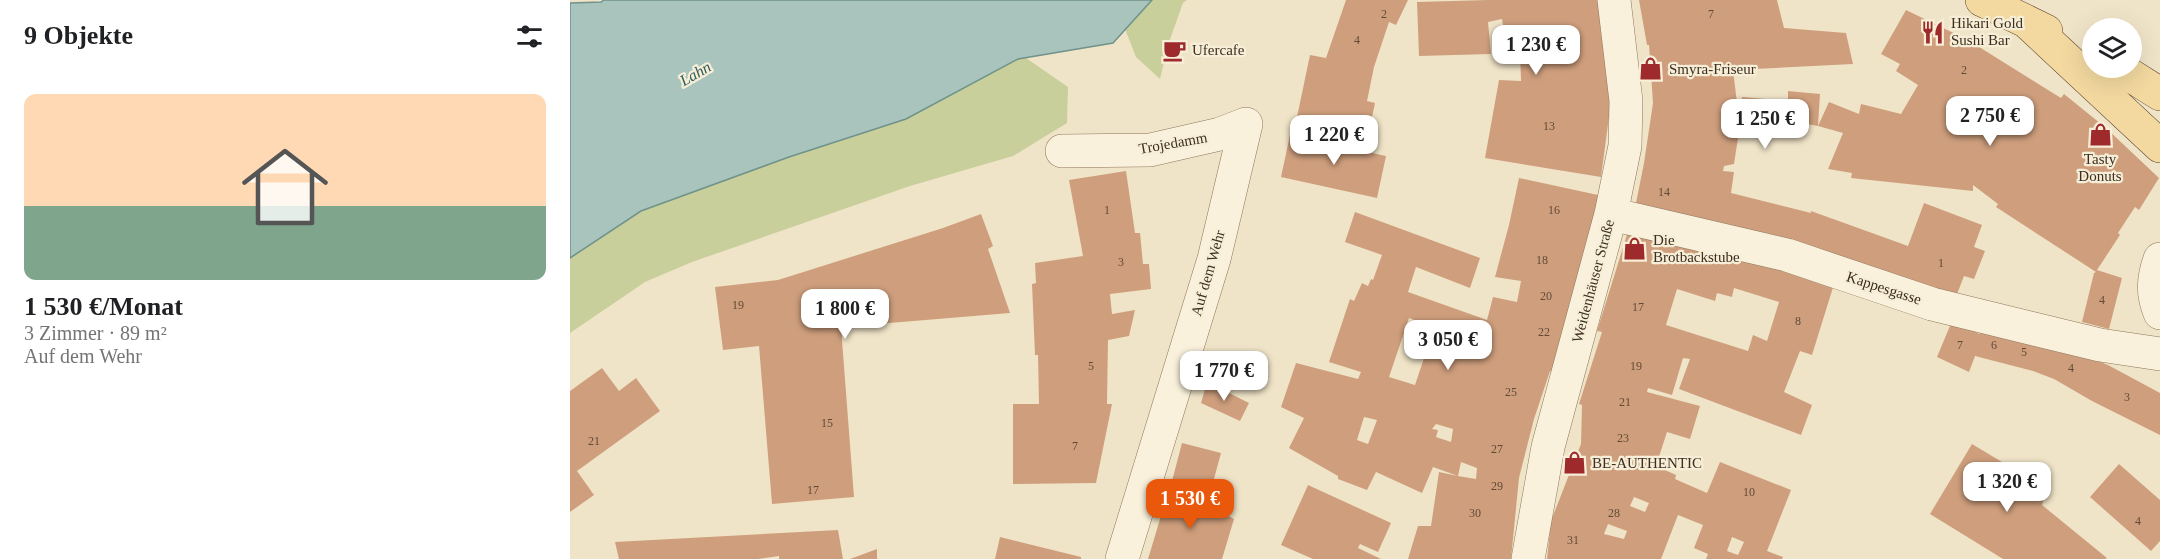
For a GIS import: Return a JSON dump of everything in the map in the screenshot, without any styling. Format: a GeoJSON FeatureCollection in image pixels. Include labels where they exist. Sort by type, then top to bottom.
{"type":"FeatureCollection","features":[{"type":"Feature","properties":{"kind":"main road"},"geometry":{"type":"LineString","coordinates":[[1982,0],[2082,49]]}},
{"type":"Feature","properties":{"kind":"main road"},"geometry":{"type":"LineString","coordinates":[[2028,22],[2160,146]]}},
{"type":"Feature","properties":{"kind":"main road"},"geometry":{"type":"LineString","coordinates":[[2135,78],[2160,94]]}},
{"type":"Feature","properties":{"kind":"street","name":"Weidenhäuser Straße"},"geometry":{"type":"LineString","coordinates":[[1528,559],[1548,447],[1611,214],[1625,146],[1626,101],[1614,0]]}},
{"type":"Feature","properties":{"kind":"street","name":"Trojedamm"},"geometry":{"type":"LineString","coordinates":[[1062,151],[1150,150],[1220,134],[1246,124]]}},
{"type":"Feature","properties":{"kind":"street","name":"Auf dem Wehr"},"geometry":{"type":"LineString","coordinates":[[1122,559],[1214,259],[1246,124]]}},
{"type":"Feature","properties":{"kind":"street","name":"Kappesgasse"},"geometry":{"type":"LineString","coordinates":[[1611,214],[1787,255],[1932,304],[2100,345],[2160,354]]}},
{"type":"Feature","properties":{"kind":"street"},"geometry":{"type":"LineString","coordinates":[[2160,259],[2153,288],[2160,314]]}},
{"type":"Feature","properties":{"kind":"green space"},"geometry":{"type":"Polygon","coordinates":[[[1152,0],[1187,0],[1183,3],[1168,45],[1160,79],[1136,57],[1125,29],[1152,0]]]}},
{"type":"Feature","properties":{"kind":"green space"},"geometry":{"type":"Polygon","coordinates":[[[1026,58],[1068,87],[1067,123],[1013,156],[910,186],[692,262],[645,282],[570,333],[570,258],[641,211],[789,157],[906,119],[1018,59],[1026,58]]]}},
{"type":"Feature","properties":{"kind":"water","name":"Lahn"},"geometry":{"type":"Polygon","coordinates":[[[604,0],[1152,0],[1113,43],[1018,59],[906,119],[789,157],[641,211],[570,258],[570,3],[604,0]]]}},
{"type":"Feature","properties":{"kind":"building"},"geometry":{"type":"Polygon","coordinates":[[[1346,0],[1408,0],[1396,25],[1389,22],[1374,67],[1367,101],[1375,103],[1369,132],[1297,117],[1310,55],[1326,58],[1346,0]]]}},
{"type":"Feature","properties":{"kind":"building"},"geometry":{"type":"Polygon","coordinates":[[[1601,0],[1612,94],[1601,177],[1485,158],[1499,80],[1521,81],[1520,49],[1507,51],[1502,19],[1488,22],[1491,54],[1419,56],[1417,2],[1601,0]]]}},
{"type":"Feature","properties":{"kind":"building"},"geometry":{"type":"Polygon","coordinates":[[[1639,0],[1777,0],[1784,28],[1846,33],[1853,64],[1733,70],[1738,111],[1742,112],[1734,164],[1724,166],[1723,171],[1734,172],[1731,193],[1811,213],[1811,211],[1908,246],[1924,203],[1982,225],[1974,247],[1985,251],[1974,279],[1964,276],[1954,302],[1634,213],[1653,103],[1649,45],[1647,45],[1639,0]]]}},
{"type":"Feature","properties":{"kind":"building"},"geometry":{"type":"Polygon","coordinates":[[[1906,10],[1968,40],[2061,98],[2064,94],[2106,128],[2159,178],[2139,210],[2135,207],[2097,270],[2122,278],[2109,329],[2082,322],[2096,272],[1996,207],[1998,204],[1973,185],[1973,191],[1851,178],[1852,173],[1828,169],[1843,133],[1818,126],[1829,102],[1859,114],[1861,104],[1901,114],[1918,85],[1896,71],[1900,64],[1881,54],[1906,10]]]}},
{"type":"Feature","properties":{"kind":"building"},"geometry":{"type":"Polygon","coordinates":[[[1788,91],[1820,94],[1818,126],[1742,112],[1742,97],[1788,101],[1788,91]]]}},
{"type":"Feature","properties":{"kind":"building"},"geometry":{"type":"Polygon","coordinates":[[[1290,135],[1386,156],[1377,198],[1281,177],[1290,135]]]}},
{"type":"Feature","properties":{"kind":"building"},"geometry":{"type":"Polygon","coordinates":[[[1126,171],[1135,233],[1140,233],[1143,264],[1149,264],[1151,289],[1110,294],[1112,314],[1135,310],[1129,336],[1108,340],[1107,404],[1112,404],[1096,483],[1013,484],[1013,404],[1039,404],[1038,355],[1035,355],[1032,284],[1036,283],[1035,263],[1083,256],[1069,180],[1126,171]]]}},
{"type":"Feature","properties":{"kind":"building"},"geometry":{"type":"Polygon","coordinates":[[[1519,178],[1598,195],[1589,243],[1552,372],[1550,371],[1534,419],[1519,478],[1511,559],[1408,559],[1418,526],[1431,526],[1439,472],[1458,476],[1433,467],[1422,493],[1376,472],[1367,490],[1338,479],[1338,476],[1289,448],[1304,418],[1281,407],[1296,363],[1358,379],[1361,372],[1329,362],[1350,299],[1354,301],[1362,283],[1368,286],[1371,279],[1373,280],[1382,255],[1345,242],[1355,212],[1480,258],[1470,288],[1416,267],[1408,292],[1487,320],[1493,297],[1517,302],[1521,281],[1495,277],[1519,178]],[[1409,318],[1389,377],[1415,385],[1434,328],[1409,318]],[[1364,417],[1357,440],[1368,444],[1377,420],[1364,417]],[[1436,424],[1432,429],[1438,430],[1436,437],[1451,442],[1453,429],[1436,424]],[[1461,462],[1458,476],[1476,479],[1477,468],[1461,462]]]}},
{"type":"Feature","properties":{"kind":"building"},"geometry":{"type":"Polygon","coordinates":[[[981,214],[993,246],[988,249],[1010,313],[841,327],[854,497],[772,504],[759,346],[723,350],[715,287],[778,280],[981,214]]]}},
{"type":"Feature","properties":{"kind":"building"},"geometry":{"type":"Polygon","coordinates":[[[1630,225],[1835,281],[1812,355],[1800,351],[1784,392],[1812,405],[1801,435],[1679,389],[1690,359],[1683,358],[1672,395],[1648,388],[1647,392],[1700,406],[1690,439],[1667,432],[1656,466],[1676,475],[1675,479],[1707,493],[1720,462],[1791,490],[1767,551],[1783,557],[1782,559],[1706,559],[1708,554],[1694,548],[1703,525],[1678,515],[1661,559],[1547,559],[1551,521],[1581,444],[1582,405],[1579,404],[1602,332],[1597,331],[1630,225]],[[1734,288],[1732,297],[1717,293],[1715,301],[1677,289],[1666,325],[1748,351],[1753,335],[1767,341],[1779,302],[1734,288]],[[1634,497],[1630,506],[1645,512],[1649,503],[1634,497]],[[1608,524],[1604,534],[1624,539],[1627,531],[1608,524]],[[1732,537],[1727,551],[1738,555],[1744,542],[1732,537]]]}},
{"type":"Feature","properties":{"kind":"building"},"geometry":{"type":"Polygon","coordinates":[[[1952,321],[1980,334],[1984,324],[2044,339],[2108,365],[2160,393],[2160,435],[2054,379],[2033,371],[1975,356],[1969,372],[1937,357],[1952,321]]]}},
{"type":"Feature","properties":{"kind":"building"},"geometry":{"type":"Polygon","coordinates":[[[602,368],[619,391],[636,378],[660,411],[577,471],[594,495],[570,512],[570,391],[602,368]]]}},
{"type":"Feature","properties":{"kind":"building"},"geometry":{"type":"Polygon","coordinates":[[[1207,382],[1249,403],[1240,421],[1201,403],[1207,382]]]}},
{"type":"Feature","properties":{"kind":"building"},"geometry":{"type":"Polygon","coordinates":[[[1182,443],[1221,453],[1208,501],[1172,481],[1182,443]]]}},
{"type":"Feature","properties":{"kind":"building"},"geometry":{"type":"Polygon","coordinates":[[[1972,444],[2047,489],[2042,505],[2107,558],[2003,559],[1930,514],[1972,444]]]}},
{"type":"Feature","properties":{"kind":"building"},"geometry":{"type":"Polygon","coordinates":[[[2119,464],[2160,500],[2160,541],[2151,551],[2090,497],[2119,464]]]}},
{"type":"Feature","properties":{"kind":"building"},"geometry":{"type":"Polygon","coordinates":[[[1308,485],[1391,523],[1378,552],[1360,544],[1358,548],[1381,559],[1313,559],[1281,545],[1308,485]]]}},
{"type":"Feature","properties":{"kind":"building"},"geometry":{"type":"Polygon","coordinates":[[[1170,486],[1234,519],[1222,559],[1148,559],[1170,486]]]}},
{"type":"Feature","properties":{"kind":"building"},"geometry":{"type":"Polygon","coordinates":[[[838,530],[843,559],[779,559],[779,556],[758,559],[619,559],[615,542],[838,530]]]}},
{"type":"Feature","properties":{"kind":"building"},"geometry":{"type":"Polygon","coordinates":[[[1000,537],[1081,557],[1081,559],[995,559],[1000,537]]]}},
{"type":"Feature","properties":{"kind":"building"},"geometry":{"type":"Polygon","coordinates":[[[877,549],[877,559],[850,559],[877,549]]]}},
{"type":"Feature","properties":{"kind":"place","name":"Hikari Gold Sushi Bar"},"geometry":{"type":"Point","coordinates":[1933,32]}},
{"type":"Feature","properties":{"kind":"place","name":"Ufercafe"},"geometry":{"type":"Point","coordinates":[1174,50]}},
{"type":"Feature","properties":{"kind":"place","name":"Smyra-Friseur"},"geometry":{"type":"Point","coordinates":[1651,69]}},
{"type":"Feature","properties":{"kind":"place","name":"Tasty Donuts"},"geometry":{"type":"Point","coordinates":[2100,135]}},
{"type":"Feature","properties":{"kind":"place","name":"Die Brotbackstube"},"geometry":{"type":"Point","coordinates":[1635,249]}},
{"type":"Feature","properties":{"kind":"place","name":"BE-AUTHENTIC"},"geometry":{"type":"Point","coordinates":[1574,463]}}]}
